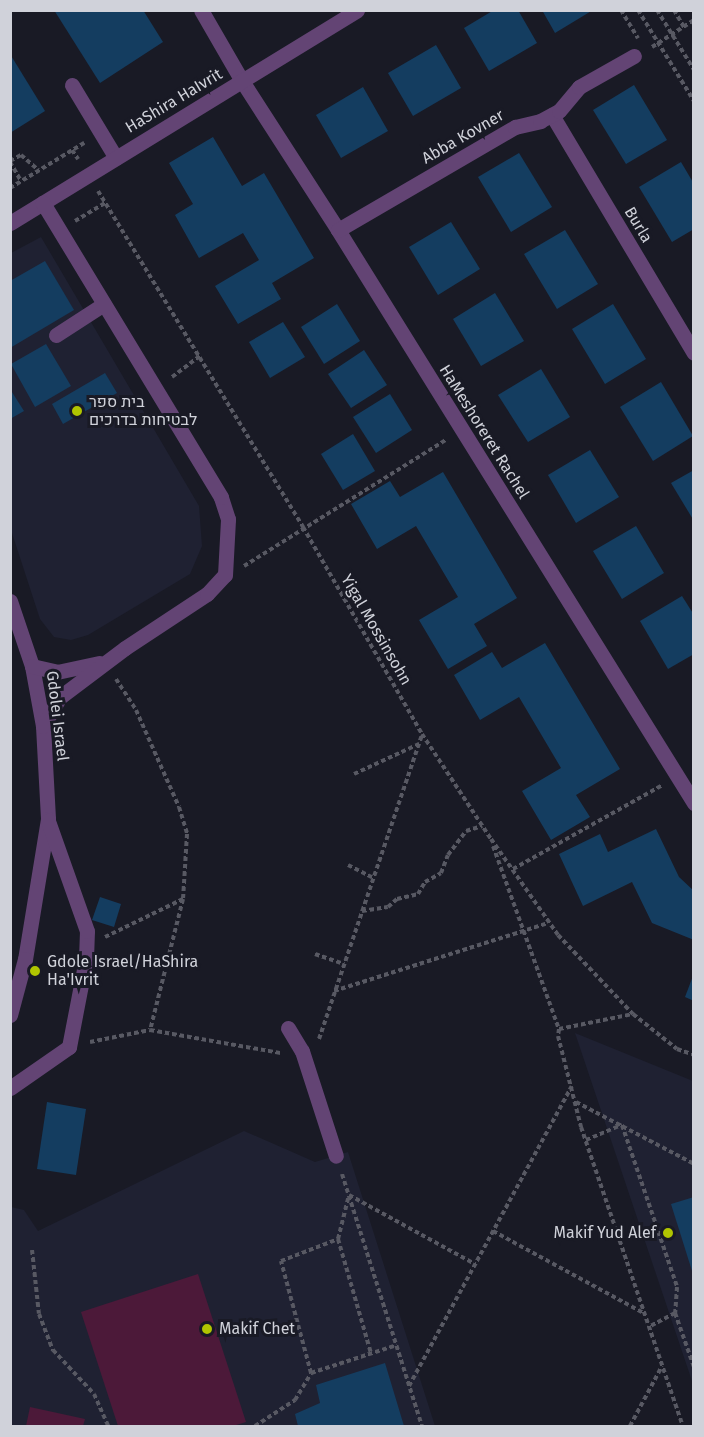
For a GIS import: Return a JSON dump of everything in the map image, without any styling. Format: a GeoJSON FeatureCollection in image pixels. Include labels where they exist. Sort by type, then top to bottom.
{"type":"FeatureCollection","features":[{"type":"Feature","properties":{"kind":"street","name":"HaMeshoreret Rachel"},"geometry":{"type":"LineString","coordinates":[[201,10],[242,81],[338,230],[693,803]]}},
{"type":"Feature","properties":{"kind":"street","name":"HaShira HaIvrit"},"geometry":{"type":"LineString","coordinates":[[10,223],[357,10]]}},
{"type":"Feature","properties":{"kind":"street","name":"Abba Kovner"},"geometry":{"type":"LineString","coordinates":[[338,230],[515,127],[540,121],[559,111],[579,87],[640,53]]}},
{"type":"Feature","properties":{"kind":"street"},"geometry":{"type":"LineString","coordinates":[[72,85],[116,158]]}},
{"type":"Feature","properties":{"kind":"street","name":"Burla"},"geometry":{"type":"LineString","coordinates":[[552,115],[693,353]]}},
{"type":"Feature","properties":{"kind":"street"},"geometry":{"type":"LineString","coordinates":[[43,203],[221,497],[228,519],[225,575],[207,594],[105,662],[60,698],[43,726]]}},
{"type":"Feature","properties":{"kind":"street"},"geometry":{"type":"LineString","coordinates":[[56,335],[104,304]]}},
{"type":"Feature","properties":{"kind":"street","name":"Gdolei Israel"},"geometry":{"type":"LineString","coordinates":[[10,602],[32,666],[43,726],[48,819],[25,959],[10,1016]]}},
{"type":"Feature","properties":{"kind":"street"},"geometry":{"type":"LineString","coordinates":[[32,666],[57,672],[105,662]]}},
{"type":"Feature","properties":{"kind":"street"},"geometry":{"type":"LineString","coordinates":[[10,1088],[69,1047],[86,959],[87,931],[48,819]]}},
{"type":"Feature","properties":{"kind":"street"},"geometry":{"type":"LineString","coordinates":[[288,1028],[306,1064],[336,1156]]}},
{"type":"Feature","properties":{"kind":"path"},"geometry":{"type":"LineString","coordinates":[[621,10],[640,53],[659,44],[693,20]]}},
{"type":"Feature","properties":{"kind":"path"},"geometry":{"type":"LineString","coordinates":[[638,10],[693,101]]}},
{"type":"Feature","properties":{"kind":"path"},"geometry":{"type":"LineString","coordinates":[[657,10],[693,70]]}},
{"type":"Feature","properties":{"kind":"path"},"geometry":{"type":"LineString","coordinates":[[674,10],[684,27]]}},
{"type":"Feature","properties":{"kind":"path"},"geometry":{"type":"LineString","coordinates":[[10,188],[101,132]]}},
{"type":"Feature","properties":{"kind":"path"},"geometry":{"type":"LineString","coordinates":[[21,181],[10,161],[21,155],[38,171]]}},
{"type":"Feature","properties":{"kind":"path","name":"Yigal Mossinsohn"},"geometry":{"type":"LineString","coordinates":[[89,175],[303,527],[422,734],[482,826],[558,935],[633,1014],[677,1049],[693,1055]]}},
{"type":"Feature","properties":{"kind":"path"},"geometry":{"type":"LineString","coordinates":[[60,231],[105,203]]}},
{"type":"Feature","properties":{"kind":"path"},"geometry":{"type":"LineString","coordinates":[[156,389],[200,356]]}},
{"type":"Feature","properties":{"kind":"path"},"geometry":{"type":"LineString","coordinates":[[225,575],[251,563],[303,527],[462,430]]}},
{"type":"Feature","properties":{"kind":"path"},"geometry":{"type":"LineString","coordinates":[[105,662],[136,710],[179,807],[187,834],[183,900],[150,1030]]}},
{"type":"Feature","properties":{"kind":"path"},"geometry":{"type":"LineString","coordinates":[[69,1047],[150,1030],[306,1064],[344,964],[422,734]]}},
{"type":"Feature","properties":{"kind":"path"},"geometry":{"type":"LineString","coordinates":[[354,774],[420,744]]}},
{"type":"Feature","properties":{"kind":"path"},"geometry":{"type":"LineString","coordinates":[[513,869],[678,777]]}},
{"type":"Feature","properties":{"kind":"path"},"geometry":{"type":"LineString","coordinates":[[362,911],[388,907],[397,899],[418,894],[425,882],[441,873],[448,855],[466,831],[482,826]]}},
{"type":"Feature","properties":{"kind":"path"},"geometry":{"type":"LineString","coordinates":[[491,839],[559,1029],[558,1036],[585,1140],[683,1426]]}},
{"type":"Feature","properties":{"kind":"path"},"geometry":{"type":"LineString","coordinates":[[348,865],[373,878]]}},
{"type":"Feature","properties":{"kind":"path"},"geometry":{"type":"LineString","coordinates":[[87,931],[103,938],[183,900]]}},
{"type":"Feature","properties":{"kind":"path"},"geometry":{"type":"LineString","coordinates":[[334,991],[549,923]]}},
{"type":"Feature","properties":{"kind":"path"},"geometry":{"type":"LineString","coordinates":[[315,954],[344,964]]}},
{"type":"Feature","properties":{"kind":"path"},"geometry":{"type":"LineString","coordinates":[[559,1029],[633,1014]]}},
{"type":"Feature","properties":{"kind":"path"},"geometry":{"type":"LineString","coordinates":[[409,1386],[572,1086]]}},
{"type":"Feature","properties":{"kind":"path"},"geometry":{"type":"LineString","coordinates":[[576,1101],[693,1164]]}},
{"type":"Feature","properties":{"kind":"path"},"geometry":{"type":"LineString","coordinates":[[585,1140],[622,1125]]}},
{"type":"Feature","properties":{"kind":"path"},"geometry":{"type":"LineString","coordinates":[[622,1125],[677,1287],[675,1313],[693,1367]]}},
{"type":"Feature","properties":{"kind":"path"},"geometry":{"type":"LineString","coordinates":[[336,1156],[422,1426]]}},
{"type":"Feature","properties":{"kind":"path"},"geometry":{"type":"LineString","coordinates":[[349,1195],[338,1239],[371,1353]]}},
{"type":"Feature","properties":{"kind":"path"},"geometry":{"type":"LineString","coordinates":[[349,1195],[475,1264]]}},
{"type":"Feature","properties":{"kind":"path"},"geometry":{"type":"LineString","coordinates":[[493,1231],[645,1314]]}},
{"type":"Feature","properties":{"kind":"path"},"geometry":{"type":"LineString","coordinates":[[311,1373],[281,1262],[338,1239]]}},
{"type":"Feature","properties":{"kind":"path"},"geometry":{"type":"LineString","coordinates":[[32,1250],[39,1314],[53,1350],[94,1394],[108,1426]]}},
{"type":"Feature","properties":{"kind":"path"},"geometry":{"type":"LineString","coordinates":[[649,1327],[675,1313]]}},
{"type":"Feature","properties":{"kind":"path"},"geometry":{"type":"LineString","coordinates":[[255,1426],[264,1425],[295,1400],[311,1373],[397,1345]]}},
{"type":"Feature","properties":{"kind":"path"},"geometry":{"type":"LineString","coordinates":[[630,1426],[662,1365]]}},
{"type":"Feature","properties":{"kind":"shaded area","name":"בית ספר לבטיחות בדרכים"},"geometry":{"type":"Polygon","coordinates":[[[41,237],[199,506],[202,546],[190,574],[88,635],[71,640],[54,637],[40,619],[11,530],[11,253],[41,237]]]}},
{"type":"Feature","properties":{"kind":"shaded area","name":"Makif Yud Alef"},"geometry":{"type":"Polygon","coordinates":[[[575,1033],[693,1081],[693,1384],[575,1033]]]}},
{"type":"Feature","properties":{"kind":"shaded area","name":"Makif Chet"},"geometry":{"type":"Polygon","coordinates":[[[244,1131],[315,1162],[348,1152],[435,1426],[11,1426],[11,1207],[24,1210],[38,1231],[244,1131]]]}},
{"type":"Feature","properties":{"kind":"shaded area"},"geometry":{"type":"Polygon","coordinates":[[[198,1274],[246,1422],[233,1426],[118,1426],[81,1312],[198,1274]]]}},
{"type":"Feature","properties":{"kind":"shaded area"},"geometry":{"type":"Polygon","coordinates":[[[30,1407],[85,1419],[83,1426],[26,1426],[30,1407]]]}},
{"type":"Feature","properties":{"kind":"building"},"geometry":{"type":"Polygon","coordinates":[[[54,10],[143,10],[163,42],[100,83],[54,10]]]}},
{"type":"Feature","properties":{"kind":"building"},"geometry":{"type":"Polygon","coordinates":[[[494,10],[518,10],[537,43],[489,71],[464,28],[494,10]]]}},
{"type":"Feature","properties":{"kind":"building"},"geometry":{"type":"Polygon","coordinates":[[[542,10],[593,10],[555,33],[542,10]]]}},
{"type":"Feature","properties":{"kind":"building"},"geometry":{"type":"Polygon","coordinates":[[[436,45],[461,88],[413,116],[388,73],[436,45]]]}},
{"type":"Feature","properties":{"kind":"building"},"geometry":{"type":"Polygon","coordinates":[[[10,54],[45,111],[10,133],[10,54]]]}},
{"type":"Feature","properties":{"kind":"building"},"geometry":{"type":"Polygon","coordinates":[[[634,85],[667,140],[626,164],[593,110],[634,85]]]}},
{"type":"Feature","properties":{"kind":"building"},"geometry":{"type":"Polygon","coordinates":[[[363,87],[388,131],[341,158],[316,115],[363,87]]]}},
{"type":"Feature","properties":{"kind":"building"},"geometry":{"type":"Polygon","coordinates":[[[213,137],[242,186],[264,173],[314,258],[272,283],[281,299],[238,324],[215,286],[259,260],[243,233],[199,258],[175,215],[193,204],[169,163],[213,137]]]}},
{"type":"Feature","properties":{"kind":"building"},"geometry":{"type":"Polygon","coordinates":[[[519,153],[552,207],[511,232],[478,177],[519,153]]]}},
{"type":"Feature","properties":{"kind":"building"},"geometry":{"type":"Polygon","coordinates":[[[681,162],[694,184],[694,229],[672,242],[639,187],[681,162]]]}},
{"type":"Feature","properties":{"kind":"building"},"geometry":{"type":"Polygon","coordinates":[[[451,222],[480,269],[438,295],[409,247],[451,222]]]}},
{"type":"Feature","properties":{"kind":"building"},"geometry":{"type":"Polygon","coordinates":[[[565,230],[598,284],[557,309],[524,254],[565,230]]]}},
{"type":"Feature","properties":{"kind":"building"},"geometry":{"type":"Polygon","coordinates":[[[45,261],[74,310],[10,348],[10,281],[45,261]]]}},
{"type":"Feature","properties":{"kind":"building"},"geometry":{"type":"Polygon","coordinates":[[[495,293],[524,341],[481,366],[453,319],[495,293]]]}},
{"type":"Feature","properties":{"kind":"building"},"geometry":{"type":"Polygon","coordinates":[[[337,304],[360,341],[324,364],[301,327],[337,304]]]}},
{"type":"Feature","properties":{"kind":"building"},"geometry":{"type":"Polygon","coordinates":[[[613,304],[646,359],[605,384],[572,329],[613,304]]]}},
{"type":"Feature","properties":{"kind":"building"},"geometry":{"type":"Polygon","coordinates":[[[283,322],[305,357],[270,378],[249,342],[283,322]]]}},
{"type":"Feature","properties":{"kind":"building"},"geometry":{"type":"Polygon","coordinates":[[[46,344],[71,386],[35,407],[11,364],[46,344]]]}},
{"type":"Feature","properties":{"kind":"building"},"geometry":{"type":"Polygon","coordinates":[[[364,350],[387,385],[351,408],[328,374],[364,350]]]}},
{"type":"Feature","properties":{"kind":"building"},"geometry":{"type":"Polygon","coordinates":[[[541,369],[570,417],[528,442],[498,395],[541,369]]]}},
{"type":"Feature","properties":{"kind":"building"},"geometry":{"type":"Polygon","coordinates":[[[105,373],[117,393],[63,424],[52,404],[105,373]]]}},
{"type":"Feature","properties":{"kind":"building"},"geometry":{"type":"Polygon","coordinates":[[[661,382],[693,436],[653,461],[620,407],[661,382]]]}},
{"type":"Feature","properties":{"kind":"building"},"geometry":{"type":"Polygon","coordinates":[[[10,389],[24,411],[10,419],[10,389]]]}},
{"type":"Feature","properties":{"kind":"building"},"geometry":{"type":"Polygon","coordinates":[[[390,394],[412,430],[376,453],[353,417],[390,394]]]}},
{"type":"Feature","properties":{"kind":"building"},"geometry":{"type":"Polygon","coordinates":[[[353,434],[375,471],[343,490],[321,454],[353,434]]]}},
{"type":"Feature","properties":{"kind":"building"},"geometry":{"type":"Polygon","coordinates":[[[590,450],[619,497],[576,523],[548,475],[590,450]]]}},
{"type":"Feature","properties":{"kind":"building"},"geometry":{"type":"Polygon","coordinates":[[[694,470],[694,521],[671,483],[694,470]]]}},
{"type":"Feature","properties":{"kind":"building"},"geometry":{"type":"Polygon","coordinates":[[[443,472],[517,598],[474,624],[487,646],[448,669],[419,620],[458,597],[416,526],[377,549],[351,504],[390,481],[400,497],[443,472]]]}},
{"type":"Feature","properties":{"kind":"building"},"geometry":{"type":"Polygon","coordinates":[[[636,526],[664,573],[622,599],[593,551],[636,526]]]}},
{"type":"Feature","properties":{"kind":"building"},"geometry":{"type":"Polygon","coordinates":[[[682,596],[694,615],[694,654],[668,669],[640,621],[682,596]]]}},
{"type":"Feature","properties":{"kind":"building"},"geometry":{"type":"Polygon","coordinates":[[[545,643],[620,769],[576,795],[590,817],[551,840],[522,791],[561,768],[519,697],[480,720],[454,675],[492,652],[502,668],[545,643]]]}},
{"type":"Feature","properties":{"kind":"building"},"geometry":{"type":"Polygon","coordinates":[[[656,829],[679,877],[694,891],[694,940],[652,923],[632,882],[583,906],[559,854],[600,834],[608,852],[656,829]]]}},
{"type":"Feature","properties":{"kind":"building"},"geometry":{"type":"Polygon","coordinates":[[[100,897],[121,904],[114,927],[92,920],[100,897]]]}},
{"type":"Feature","properties":{"kind":"building"},"geometry":{"type":"Polygon","coordinates":[[[694,976],[694,1001],[685,997],[694,976]]]}},
{"type":"Feature","properties":{"kind":"building"},"geometry":{"type":"Polygon","coordinates":[[[47,1102],[86,1109],[76,1175],[37,1169],[47,1102]]]}},
{"type":"Feature","properties":{"kind":"building"},"geometry":{"type":"Polygon","coordinates":[[[694,1197],[694,1274],[693,1274],[671,1204],[694,1197]]]}},
{"type":"Feature","properties":{"kind":"building"},"geometry":{"type":"Polygon","coordinates":[[[385,1363],[404,1426],[298,1426],[295,1414],[320,1403],[316,1385],[385,1363]]]}},
{"type":"Feature","properties":{"kind":"place","name":"בית ספר לבטיחות בדרכים"},"geometry":{"type":"Point","coordinates":[77,411]}},
{"type":"Feature","properties":{"kind":"place","name":"Gdole Israel/HaShira Ha'Ivrit"},"geometry":{"type":"Point","coordinates":[35,971]}},
{"type":"Feature","properties":{"kind":"place","name":"Makif Yud Alef"},"geometry":{"type":"Point","coordinates":[668,1233]}},
{"type":"Feature","properties":{"kind":"place","name":"Makif Chet"},"geometry":{"type":"Point","coordinates":[207,1329]}}]}
